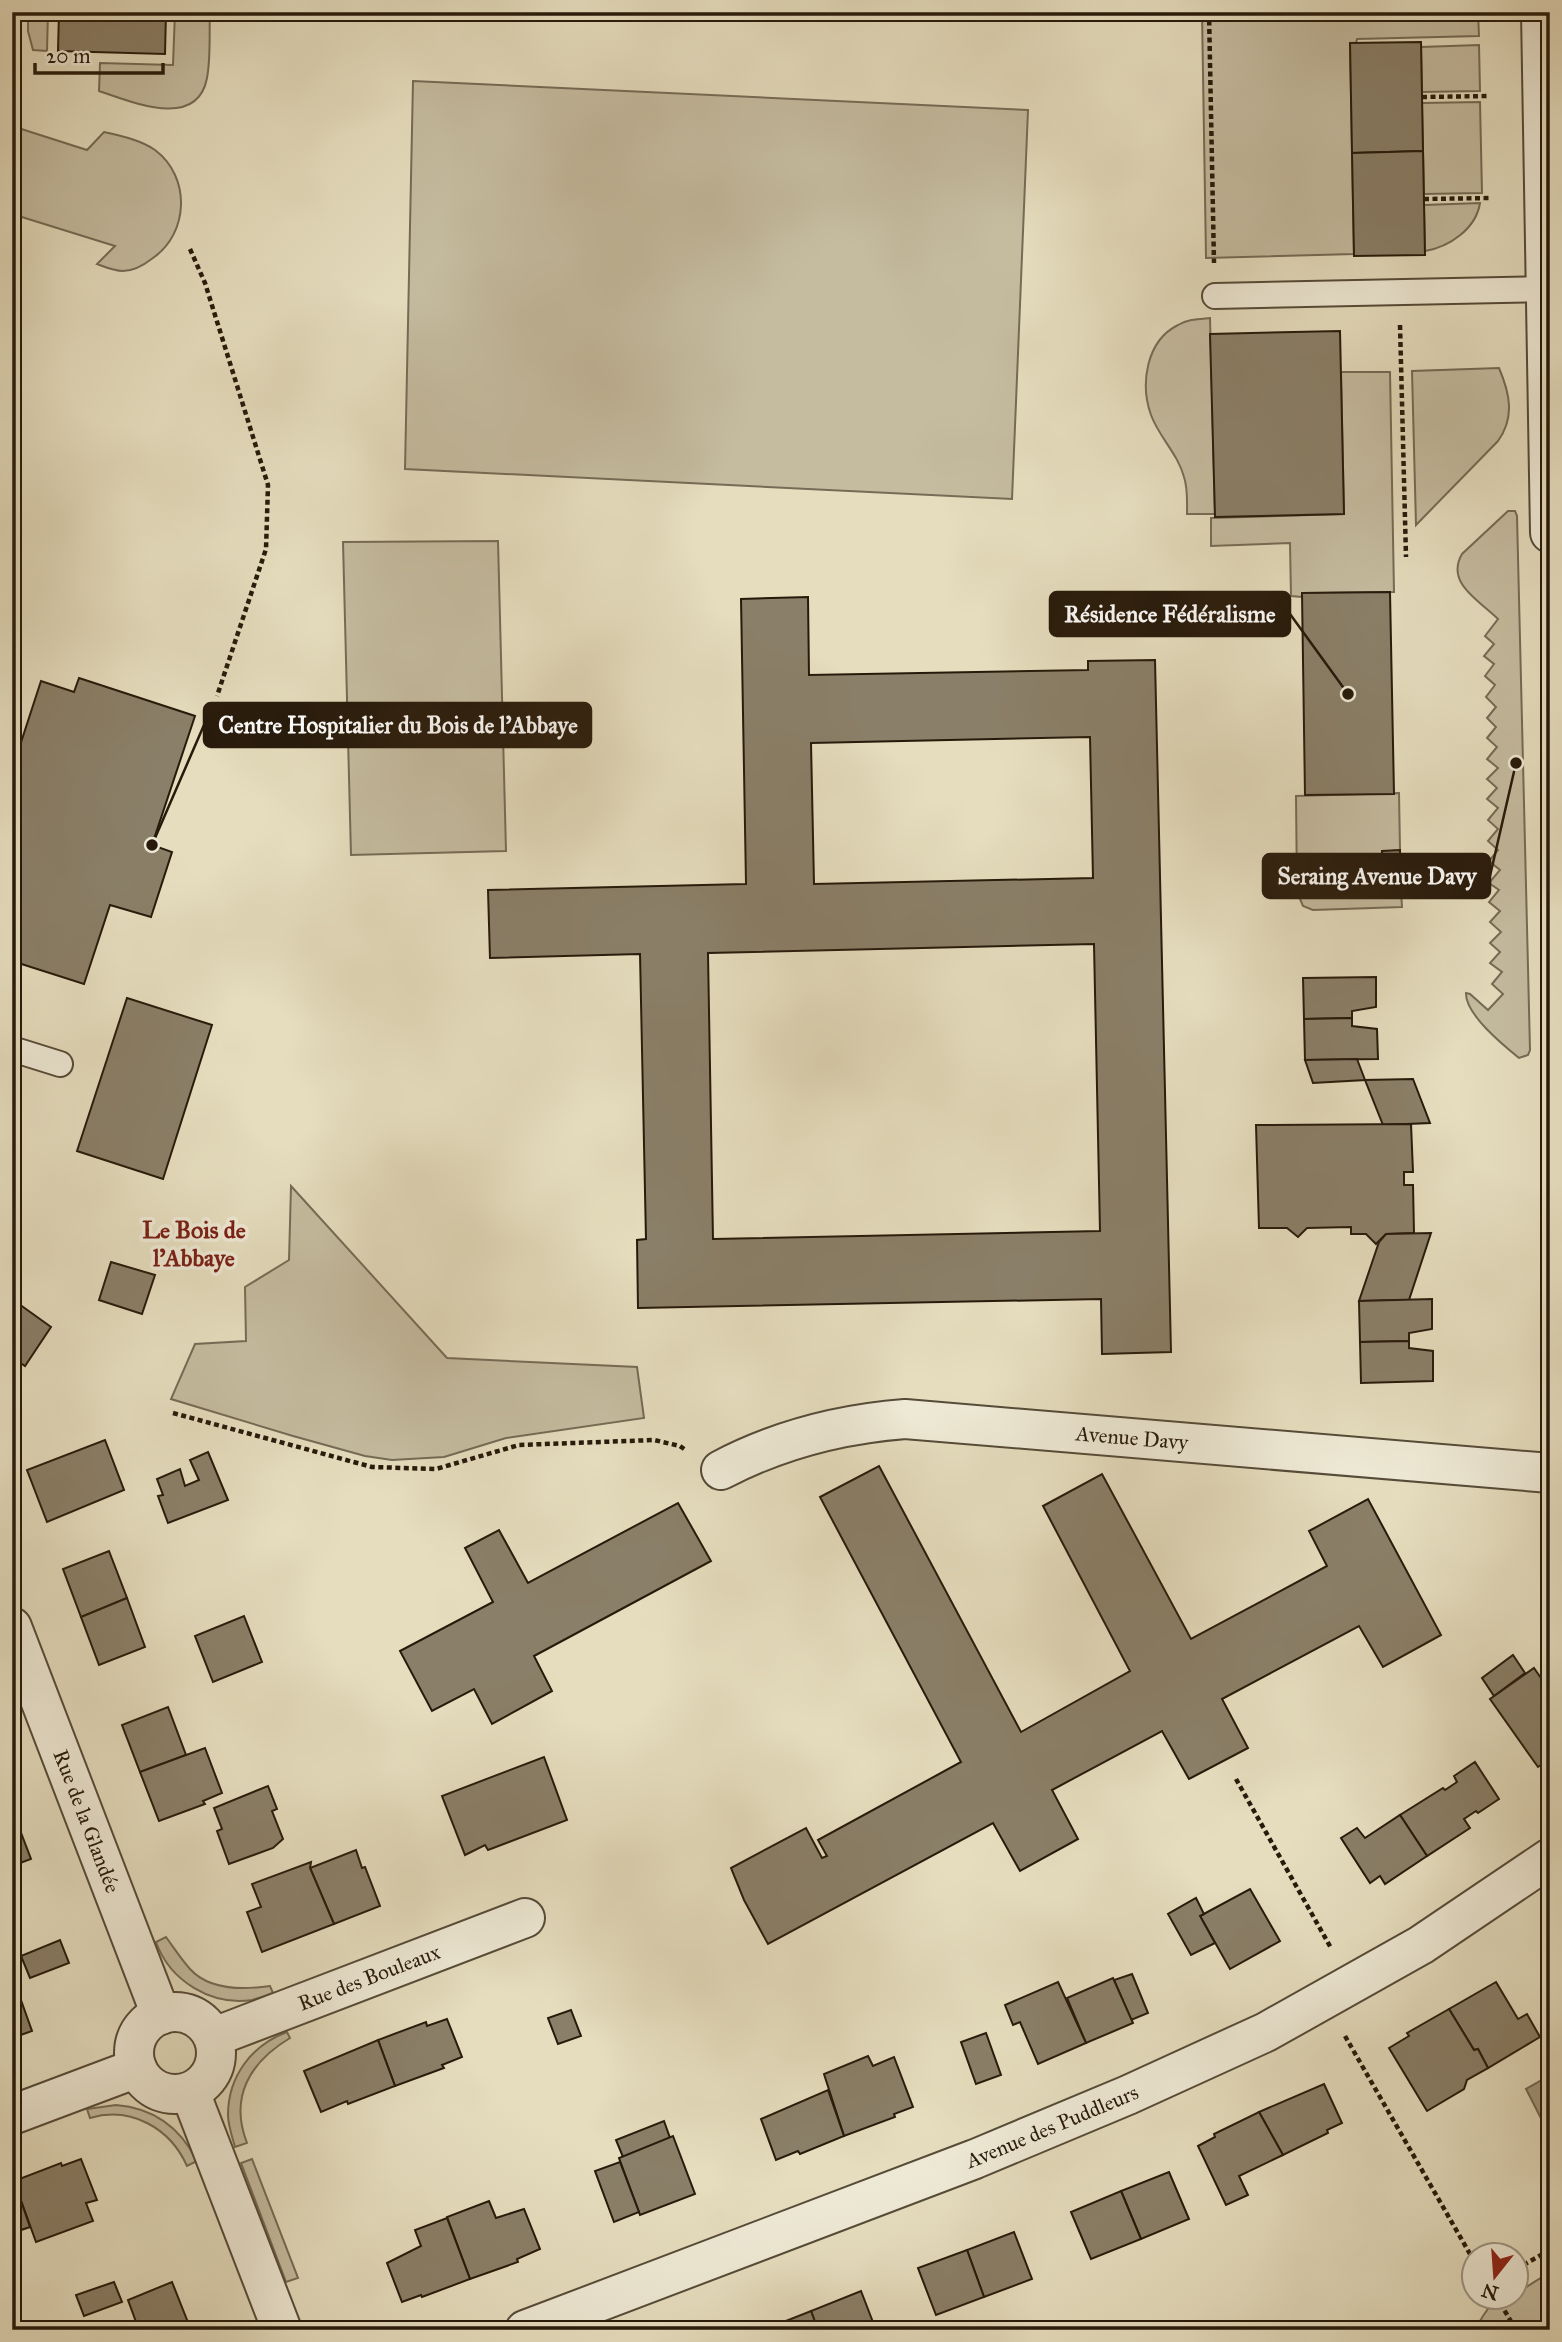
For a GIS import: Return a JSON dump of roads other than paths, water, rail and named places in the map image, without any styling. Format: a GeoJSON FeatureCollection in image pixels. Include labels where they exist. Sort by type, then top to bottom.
{"type":"FeatureCollection","features":[{"type":"Feature","properties":{"kind":"street"},"geometry":{"type":"LineString","coordinates":[[1541,12],[1550,533]]}},
{"type":"Feature","properties":{"kind":"street","name":"Avenue Davy"},"geometry":{"type":"LineString","coordinates":[[721,1470],[746,1457],[791,1440],[869,1422],[905,1419],[1550,1473]]}},
{"type":"Feature","properties":{"kind":"street","name":"Rue de la Glandée"},"geometry":{"type":"LineString","coordinates":[[12,1627],[160,2015]]}},
{"type":"Feature","properties":{"kind":"street","name":"Avenue des Puddleurs"},"geometry":{"type":"LineString","coordinates":[[525,2330],[975,2159],[1128,2095],[1266,2032],[1421,1945],[1550,1858]]}},
{"type":"Feature","properties":{"kind":"street","name":"Rue des Bouleaux"},"geometry":{"type":"LineString","coordinates":[[214,2037],[525,1918]]}},
{"type":"Feature","properties":{"kind":"street"},"geometry":{"type":"LineString","coordinates":[[172,2011],[196,2017],[214,2037],[216,2061],[211,2074],[202,2085],[190,2092],[165,2093],[143,2079],[137,2068],[134,2055],[140,2031],[149,2021],[160,2015],[172,2011]]}},
{"type":"Feature","properties":{"kind":"street"},"geometry":{"type":"LineString","coordinates":[[12,2115],[137,2068]]}},
{"type":"Feature","properties":{"kind":"street"},"geometry":{"type":"LineString","coordinates":[[190,2092],[282,2330]]}},
{"type":"Feature","properties":{"kind":"lane"},"geometry":{"type":"LineString","coordinates":[[1215,296],[1545,289]]}},
{"type":"Feature","properties":{"kind":"lane"},"geometry":{"type":"LineString","coordinates":[[12,1049],[60,1064]]}},
{"type":"Feature","properties":{"kind":"place","name":"Résidence Fédéralisme"},"geometry":{"type":"Point","coordinates":[1348,694]}},
{"type":"Feature","properties":{"kind":"place","name":"Seraing Avenue Davy"},"geometry":{"type":"Point","coordinates":[1516,763]}},
{"type":"Feature","properties":{"kind":"place","name":"Centre Hospitalier du Bois de l'Abbaye"},"geometry":{"type":"Point","coordinates":[152,845]}},
{"type":"Feature","properties":{"kind":"district","name":"Le Bois de l'Abbaye"},"geometry":{"type":"Point","coordinates":[194,1244]}}]}
